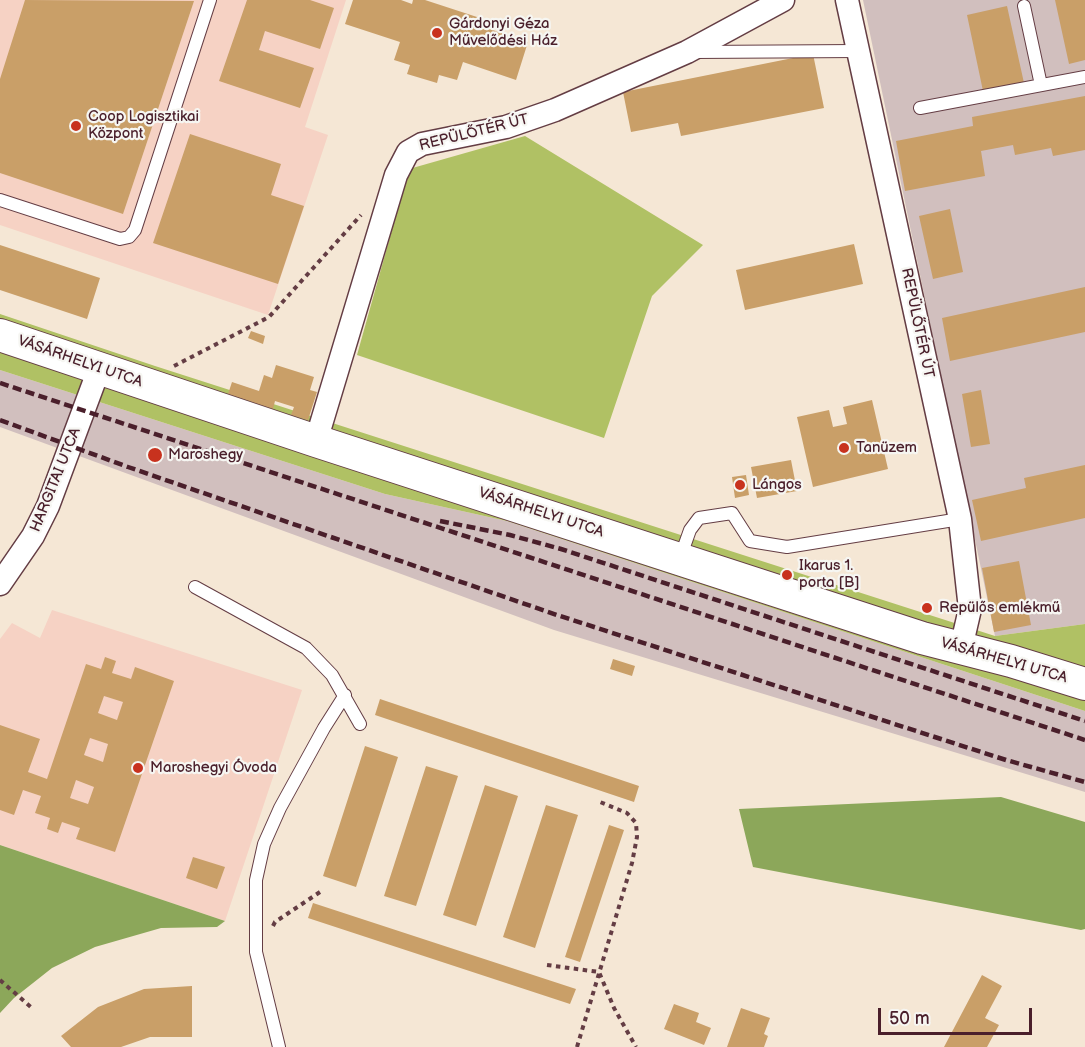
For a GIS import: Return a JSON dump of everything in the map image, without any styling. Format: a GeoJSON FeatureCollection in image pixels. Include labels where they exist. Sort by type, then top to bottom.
{"type":"FeatureCollection","features":[{"type":"Feature","properties":{"kind":"street","name":"REPÜLŐTÉR ÚT"},"geometry":{"type":"LineString","coordinates":[[316,441],[396,175],[408,152],[422,144],[491,131],[555,110],[687,52],[783,0]]}},
{"type":"Feature","properties":{"kind":"street","name":"REPÜLŐTÉR ÚT"},"geometry":{"type":"LineString","coordinates":[[848,0],[960,519],[970,609],[961,648]]}},
{"type":"Feature","properties":{"kind":"street","name":"VÁSÁRHELYI UTCA"},"geometry":{"type":"LineString","coordinates":[[0,335],[316,441],[922,638],[1011,661],[1085,684]]}},
{"type":"Feature","properties":{"kind":"street","name":"HARGITAI UTCA"},"geometry":{"type":"LineString","coordinates":[[0,584],[7,561],[33,536],[48,506],[99,369]]}},
{"type":"Feature","properties":{"kind":"lane"},"geometry":{"type":"LineString","coordinates":[[0,200],[120,239],[129,237],[135,230],[210,0]]}},
{"type":"Feature","properties":{"kind":"lane"},"geometry":{"type":"LineString","coordinates":[[1024,6],[1041,85]]}},
{"type":"Feature","properties":{"kind":"lane"},"geometry":{"type":"LineString","coordinates":[[687,52],[858,51]]}},
{"type":"Feature","properties":{"kind":"lane"},"geometry":{"type":"LineString","coordinates":[[920,108],[1085,77]]}},
{"type":"Feature","properties":{"kind":"lane"},"geometry":{"type":"LineString","coordinates":[[680,558],[690,530],[699,518],[706,516],[732,513],[750,541],[787,547],[960,519]]}},
{"type":"Feature","properties":{"kind":"lane"},"geometry":{"type":"LineString","coordinates":[[195,586],[306,648],[333,675],[360,724]]}},
{"type":"Feature","properties":{"kind":"lane"},"geometry":{"type":"LineString","coordinates":[[279,1047],[256,952],[256,880],[264,844],[280,808],[345,695]]}},
{"type":"Feature","properties":{"kind":"path"},"geometry":{"type":"LineString","coordinates":[[167,370],[268,317],[365,210]]}},
{"type":"Feature","properties":{"kind":"path"},"geometry":{"type":"LineString","coordinates":[[577,1047],[632,863],[637,837],[636,822],[627,813],[600,802]]}},
{"type":"Feature","properties":{"kind":"path"},"geometry":{"type":"LineString","coordinates":[[256,952],[275,922],[321,892]]}},
{"type":"Feature","properties":{"kind":"path"},"geometry":{"type":"LineString","coordinates":[[547,965],[599,972]]}},
{"type":"Feature","properties":{"kind":"path"},"geometry":{"type":"LineString","coordinates":[[599,972],[614,1008],[636,1047]]}},
{"type":"Feature","properties":{"kind":"path"},"geometry":{"type":"LineString","coordinates":[[0,980],[32,1008]]}},
{"type":"Feature","properties":{"kind":"shaded area"},"geometry":{"type":"Polygon","coordinates":[[[0,0],[346,0],[305,127],[328,135],[268,315],[0,225],[0,0]]]}},
{"type":"Feature","properties":{"kind":"shaded area"},"geometry":{"type":"Polygon","coordinates":[[[863,0],[1085,0],[1085,624],[995,636],[863,0]]]}},
{"type":"Feature","properties":{"kind":"shaded area"},"geometry":{"type":"Polygon","coordinates":[[[0,370],[385,494],[507,521],[1085,711],[1085,792],[554,630],[0,427],[0,370]]]}},
{"type":"Feature","properties":{"kind":"shaded area","name":"Maroshegyi Óvoda"},"geometry":{"type":"Polygon","coordinates":[[[52,610],[302,690],[225,921],[0,845],[0,639],[12,623],[40,638],[52,610]]]}},
{"type":"Feature","properties":{"kind":"green space"},"geometry":{"type":"Polygon","coordinates":[[[525,136],[703,245],[652,296],[604,438],[357,355],[409,169],[525,136]]]}},
{"type":"Feature","properties":{"kind":"green space"},"geometry":{"type":"Polygon","coordinates":[[[0,314],[995,636],[1085,624],[1085,711],[507,521],[385,494],[0,370],[0,314]]]}},
{"type":"Feature","properties":{"kind":"green space"},"geometry":{"type":"Polygon","coordinates":[[[1001,797],[1085,822],[1085,929],[753,867],[739,809],[1001,797]]]}},
{"type":"Feature","properties":{"kind":"green space"},"geometry":{"type":"Polygon","coordinates":[[[0,845],[225,921],[217,927],[161,928],[95,947],[52,968],[14,998],[0,1013],[0,845]]]}},
{"type":"Feature","properties":{"kind":"building","name":"Coop Logisztikai Központ"},"geometry":{"type":"Polygon","coordinates":[[[25,0],[194,1],[123,214],[0,173],[0,79],[25,0]]]}},
{"type":"Feature","properties":{"kind":"building"},"geometry":{"type":"Polygon","coordinates":[[[247,0],[310,0],[334,8],[320,49],[265,31],[259,50],[314,68],[300,108],[219,81],[247,0]]]}},
{"type":"Feature","properties":{"kind":"building","name":"Gárdonyi Géza Művelődési Ház"},"geometry":{"type":"Polygon","coordinates":[[[353,0],[401,0],[412,4],[413,0],[425,0],[477,17],[475,24],[528,42],[516,80],[463,62],[457,80],[439,75],[437,83],[407,74],[410,65],[394,60],[400,42],[345,24],[353,0]]]}},
{"type":"Feature","properties":{"kind":"building"},"geometry":{"type":"Polygon","coordinates":[[[1055,0],[1085,0],[1085,60],[1069,64],[1055,0]]]}},
{"type":"Feature","properties":{"kind":"building"},"geometry":{"type":"Polygon","coordinates":[[[1007,6],[1024,83],[983,91],[967,15],[1007,6]]]}},
{"type":"Feature","properties":{"kind":"building"},"geometry":{"type":"Polygon","coordinates":[[[813,54],[824,108],[681,136],[678,123],[631,132],[623,92],[813,54]]]}},
{"type":"Feature","properties":{"kind":"building"},"geometry":{"type":"Polygon","coordinates":[[[1085,96],[1085,150],[1053,156],[1051,148],[1015,155],[1013,145],[981,151],[985,176],[905,191],[896,141],[973,126],[972,117],[1085,96]]]}},
{"type":"Feature","properties":{"kind":"building"},"geometry":{"type":"Polygon","coordinates":[[[190,134],[281,164],[271,195],[304,206],[278,284],[153,243],[190,134]]]}},
{"type":"Feature","properties":{"kind":"building"},"geometry":{"type":"Polygon","coordinates":[[[950,209],[963,272],[933,279],[919,216],[950,209]]]}},
{"type":"Feature","properties":{"kind":"building"},"geometry":{"type":"Polygon","coordinates":[[[854,244],[863,284],[745,310],[736,270],[854,244]]]}},
{"type":"Feature","properties":{"kind":"building"},"geometry":{"type":"Polygon","coordinates":[[[0,245],[100,278],[87,319],[0,290],[0,245]]]}},
{"type":"Feature","properties":{"kind":"building"},"geometry":{"type":"Polygon","coordinates":[[[1085,287],[1085,332],[950,361],[942,318],[1085,287]]]}},
{"type":"Feature","properties":{"kind":"building"},"geometry":{"type":"Polygon","coordinates":[[[251,331],[265,336],[263,344],[248,338],[251,331]]]}},
{"type":"Feature","properties":{"kind":"building"},"geometry":{"type":"Polygon","coordinates":[[[276,365],[314,377],[310,390],[317,392],[308,420],[291,415],[294,407],[275,401],[273,409],[228,394],[232,382],[259,391],[264,375],[272,378],[276,365]]]}},
{"type":"Feature","properties":{"kind":"building"},"geometry":{"type":"Polygon","coordinates":[[[981,390],[990,444],[971,447],[962,394],[981,390]]]}},
{"type":"Feature","properties":{"kind":"building","name":"Tanüzem"},"geometry":{"type":"Polygon","coordinates":[[[872,400],[888,469],[813,487],[797,417],[829,410],[833,427],[847,424],[843,407],[872,400]]]}},
{"type":"Feature","properties":{"kind":"building"},"geometry":{"type":"Polygon","coordinates":[[[791,460],[797,491],[757,498],[751,467],[791,460]]]}},
{"type":"Feature","properties":{"kind":"building"},"geometry":{"type":"Polygon","coordinates":[[[1085,465],[1085,518],[981,541],[972,500],[1026,488],[1024,478],[1085,465]]]}},
{"type":"Feature","properties":{"kind":"building"},"geometry":{"type":"Polygon","coordinates":[[[746,475],[749,495],[735,498],[732,477],[746,475]]]}},
{"type":"Feature","properties":{"kind":"building"},"geometry":{"type":"Polygon","coordinates":[[[1019,561],[1031,625],[994,632],[982,568],[1019,561]]]}},
{"type":"Feature","properties":{"kind":"building"},"geometry":{"type":"Polygon","coordinates":[[[105,657],[116,661],[112,673],[131,679],[135,667],[174,681],[115,852],[76,839],[80,828],[62,822],[58,833],[47,829],[50,818],[35,813],[41,796],[23,790],[14,815],[0,810],[0,725],[40,739],[28,772],[47,779],[86,664],[101,669],[105,657]],[[104,696],[98,713],[117,720],[123,702],[104,696]],[[90,738],[84,755],[103,762],[108,744],[90,738]],[[76,780],[70,798],[88,804],[94,787],[76,780]]]}},
{"type":"Feature","properties":{"kind":"building"},"geometry":{"type":"Polygon","coordinates":[[[613,659],[635,666],[632,676],[610,669],[613,659]]]}},
{"type":"Feature","properties":{"kind":"building"},"geometry":{"type":"Polygon","coordinates":[[[380,699],[639,786],[634,802],[375,715],[380,699]]]}},
{"type":"Feature","properties":{"kind":"building"},"geometry":{"type":"Polygon","coordinates":[[[365,746],[398,757],[356,887],[323,876],[365,746]]]}},
{"type":"Feature","properties":{"kind":"building"},"geometry":{"type":"Polygon","coordinates":[[[426,766],[458,776],[416,906],[384,896],[426,766]]]}},
{"type":"Feature","properties":{"kind":"building"},"geometry":{"type":"Polygon","coordinates":[[[485,785],[518,796],[476,926],[443,915],[485,785]]]}},
{"type":"Feature","properties":{"kind":"building"},"geometry":{"type":"Polygon","coordinates":[[[546,805],[578,815],[535,948],[503,937],[546,805]]]}},
{"type":"Feature","properties":{"kind":"building"},"geometry":{"type":"Polygon","coordinates":[[[609,825],[624,830],[580,962],[565,957],[609,825]]]}},
{"type":"Feature","properties":{"kind":"building"},"geometry":{"type":"Polygon","coordinates":[[[193,857],[225,867],[217,889],[186,878],[193,857]]]}},
{"type":"Feature","properties":{"kind":"building"},"geometry":{"type":"Polygon","coordinates":[[[313,903],[576,989],[570,1004],[308,918],[313,903]]]}},
{"type":"Feature","properties":{"kind":"building"},"geometry":{"type":"Polygon","coordinates":[[[982,975],[1002,986],[985,1018],[999,1025],[987,1047],[944,1047],[982,975]]]}},
{"type":"Feature","properties":{"kind":"building"},"geometry":{"type":"Polygon","coordinates":[[[192,986],[192,1037],[150,1037],[121,1047],[71,1047],[61,1036],[98,1007],[144,989],[192,986]]]}},
{"type":"Feature","properties":{"kind":"building"},"geometry":{"type":"Polygon","coordinates":[[[674,1004],[699,1013],[696,1022],[711,1028],[704,1045],[664,1029],[674,1004]]]}},
{"type":"Feature","properties":{"kind":"building"},"geometry":{"type":"Polygon","coordinates":[[[741,1008],[770,1018],[764,1034],[768,1036],[764,1047],[727,1047],[741,1008]]]}},
{"type":"Feature","properties":{"kind":"railway"},"geometry":{"type":"LineString","coordinates":[[0,383],[1085,740]]}},
{"type":"Feature","properties":{"kind":"railway"},"geometry":{"type":"LineString","coordinates":[[0,420],[128,467],[557,615],[1006,760],[1085,782]]}},
{"type":"Feature","properties":{"kind":"railway"},"geometry":{"type":"LineString","coordinates":[[440,521],[510,535],[561,549],[1085,721]]}},
{"type":"Feature","properties":{"kind":"place","name":"Gárdonyi Géza Művelődési Ház"},"geometry":{"type":"Point","coordinates":[437,33]}},
{"type":"Feature","properties":{"kind":"place","name":"Coop Logisztikai Központ"},"geometry":{"type":"Point","coordinates":[76,126]}},
{"type":"Feature","properties":{"kind":"place","name":"Tanüzem"},"geometry":{"type":"Point","coordinates":[844,448]}},
{"type":"Feature","properties":{"kind":"place","name":"Maroshegy"},"geometry":{"type":"Point","coordinates":[155,455]}},
{"type":"Feature","properties":{"kind":"place","name":"Lángos"},"geometry":{"type":"Point","coordinates":[740,485]}},
{"type":"Feature","properties":{"kind":"place","name":"Ikarus 1. porta [B]"},"geometry":{"type":"Point","coordinates":[787,575]}},
{"type":"Feature","properties":{"kind":"place","name":"Repülős emlékmű"},"geometry":{"type":"Point","coordinates":[927,608]}},
{"type":"Feature","properties":{"kind":"place","name":"Maroshegyi Óvoda"},"geometry":{"type":"Point","coordinates":[138,768]}}]}
